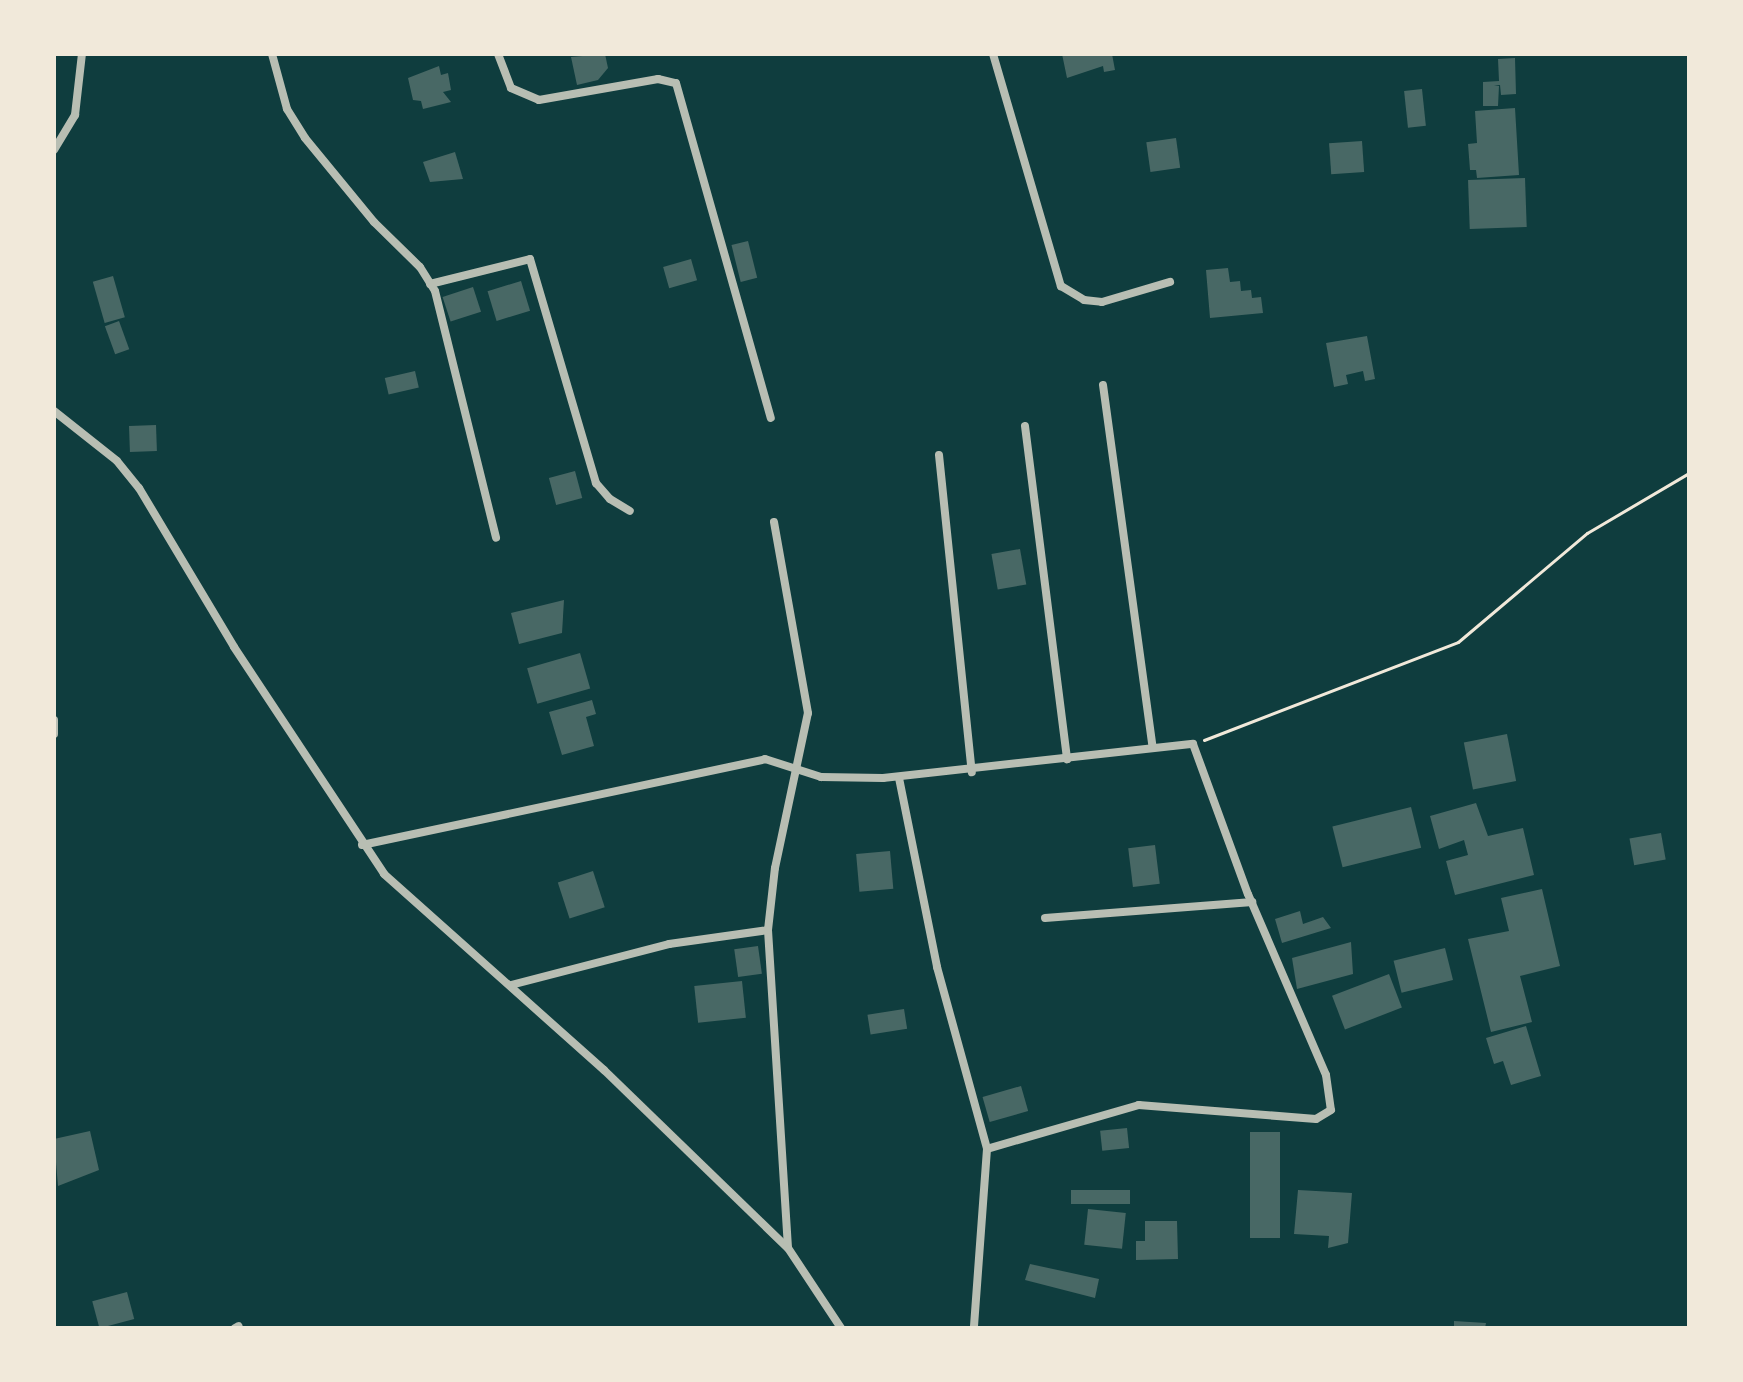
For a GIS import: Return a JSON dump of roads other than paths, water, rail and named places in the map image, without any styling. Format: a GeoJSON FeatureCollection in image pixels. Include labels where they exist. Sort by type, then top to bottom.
{"type":"FeatureCollection","features":[{"type":"Feature","properties":{"kind":"street"},"geometry":{"type":"LineString","coordinates":[[54,150],[75,115],[82,54]]}},
{"type":"Feature","properties":{"kind":"street"},"geometry":{"type":"LineString","coordinates":[[272,54],[287,109],[305,138],[430,284],[496,538]]}},
{"type":"Feature","properties":{"kind":"street"},"geometry":{"type":"LineString","coordinates":[[498,54],[511,88],[539,100],[658,79],[676,83],[771,418]]}},
{"type":"Feature","properties":{"kind":"street"},"geometry":{"type":"LineString","coordinates":[[993,54],[1061,286],[1084,300],[1102,302],[1170,282]]}},
{"type":"Feature","properties":{"kind":"street"},"geometry":{"type":"LineString","coordinates":[[430,284],[530,259],[596,483],[610,499],[630,511]]}},
{"type":"Feature","properties":{"kind":"street"},"geometry":{"type":"LineString","coordinates":[[1103,385],[1153,748]]}},
{"type":"Feature","properties":{"kind":"street"},"geometry":{"type":"LineString","coordinates":[[54,411],[117,461],[139,488],[362,845],[411,903],[511,985],[788,1248],[841,1328]]}},
{"type":"Feature","properties":{"kind":"street"},"geometry":{"type":"LineString","coordinates":[[1025,426],[1067,759]]}},
{"type":"Feature","properties":{"kind":"street"},"geometry":{"type":"LineString","coordinates":[[939,455],[972,772]]}},
{"type":"Feature","properties":{"kind":"street"},"geometry":{"type":"LineString","coordinates":[[774,522],[806,688],[808,713],[775,868],[768,930],[788,1248]]}},
{"type":"Feature","properties":{"kind":"street"},"geometry":{"type":"LineString","coordinates":[[54,720],[54,734]]}},
{"type":"Feature","properties":{"kind":"street"},"geometry":{"type":"LineString","coordinates":[[362,845],[708,768],[765,759],[821,777],[899,778],[972,772],[1193,744],[1252,902],[1326,1075],[1331,1110],[1316,1119],[1139,1105],[987,1149]]}},
{"type":"Feature","properties":{"kind":"street"},"geometry":{"type":"LineString","coordinates":[[899,778],[940,981],[987,1149],[974,1328]]}},
{"type":"Feature","properties":{"kind":"street"},"geometry":{"type":"LineString","coordinates":[[1045,918],[1252,902]]}},
{"type":"Feature","properties":{"kind":"street"},"geometry":{"type":"LineString","coordinates":[[511,985],[669,944],[768,930]]}}]}
